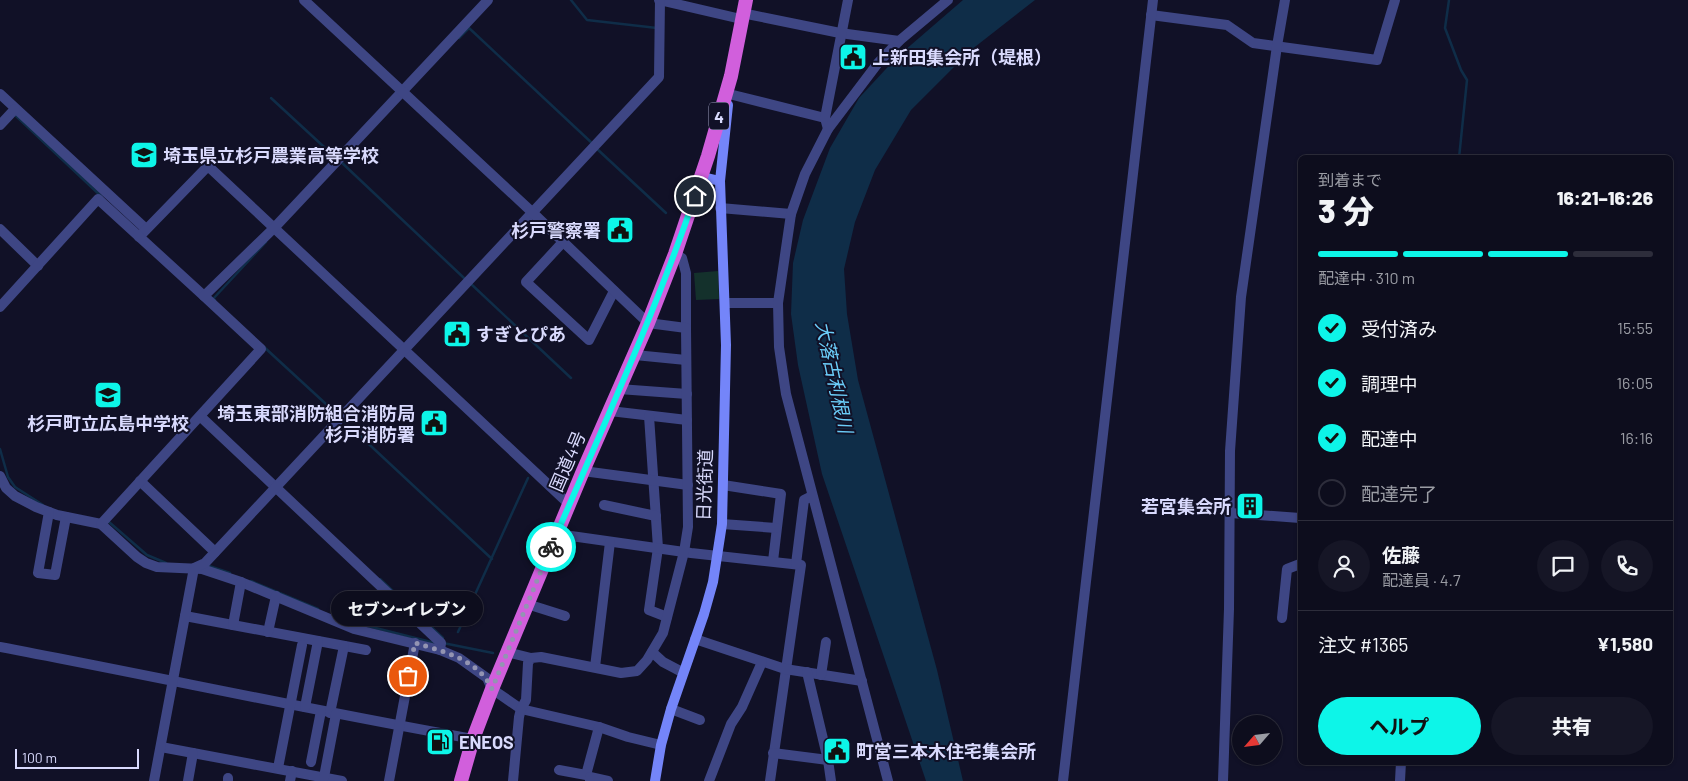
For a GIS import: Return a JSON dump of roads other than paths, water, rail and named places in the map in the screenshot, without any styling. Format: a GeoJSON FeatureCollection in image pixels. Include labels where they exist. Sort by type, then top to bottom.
{"type":"FeatureCollection","features":[{"type":"Feature","properties":{"kind":"highway","name":"4"},"geometry":{"type":"LineString","coordinates":[[708,156],[731,76],[743,11]]}},
{"type":"Feature","properties":{"kind":"highway","name":"国道4号"},"geometry":{"type":"LineString","coordinates":[[461,781],[472,739],[492,689],[583,471],[648,323],[675,254],[708,156]]}},
{"type":"Feature","properties":{"kind":"main road","name":"日光街道"},"geometry":{"type":"LineString","coordinates":[[655,781],[670,709],[704,614],[722,524],[726,303],[720,181],[731,76]]}},
{"type":"Feature","properties":{"kind":"main road"},"geometry":{"type":"LineString","coordinates":[[708,156],[720,181]]}},
{"type":"Feature","properties":{"kind":"main road"},"geometry":{"type":"LineString","coordinates":[[700,181],[707,178],[720,181]]}},
{"type":"Feature","properties":{"kind":"street"},"geometry":{"type":"LineString","coordinates":[[304,0],[648,323],[686,328]]}},
{"type":"Feature","properties":{"kind":"street"},"geometry":{"type":"LineString","coordinates":[[204,296],[275,227],[488,0]]}},
{"type":"Feature","properties":{"kind":"street"},"geometry":{"type":"LineString","coordinates":[[194,568],[205,563],[659,77],[660,0],[743,11],[840,33],[898,41]]}},
{"type":"Feature","properties":{"kind":"street"},"geometry":{"type":"LineString","coordinates":[[828,129],[825,118],[840,33],[848,0]]}},
{"type":"Feature","properties":{"kind":"street"},"geometry":{"type":"LineString","coordinates":[[888,781],[786,394],[779,347],[778,303],[791,214],[805,174],[828,129],[878,63],[898,41],[948,0]]}},
{"type":"Feature","properties":{"kind":"street"},"geometry":{"type":"LineString","coordinates":[[1063,781],[1153,0]]}},
{"type":"Feature","properties":{"kind":"street"},"geometry":{"type":"LineString","coordinates":[[1222,781],[1228,619],[1230,451],[1241,297],[1285,0]]}},
{"type":"Feature","properties":{"kind":"street"},"geometry":{"type":"LineString","coordinates":[[1151,15],[1228,24],[1253,43],[1377,60],[1395,0]]}},
{"type":"Feature","properties":{"kind":"street"},"geometry":{"type":"LineString","coordinates":[[0,94],[204,296],[261,349],[101,524]]}},
{"type":"Feature","properties":{"kind":"street"},"geometry":{"type":"LineString","coordinates":[[729,94],[825,118]]}},
{"type":"Feature","properties":{"kind":"street"},"geometry":{"type":"LineString","coordinates":[[0,125],[15,109]]}},
{"type":"Feature","properties":{"kind":"street"},"geometry":{"type":"LineString","coordinates":[[142,233],[208,166],[569,504]]}},
{"type":"Feature","properties":{"kind":"street"},"geometry":{"type":"LineString","coordinates":[[0,307],[98,199],[142,233]]}},
{"type":"Feature","properties":{"kind":"street"},"geometry":{"type":"LineString","coordinates":[[720,208],[791,214]]}},
{"type":"Feature","properties":{"kind":"street"},"geometry":{"type":"LineString","coordinates":[[0,230],[38,266]]}},
{"type":"Feature","properties":{"kind":"street"},"geometry":{"type":"LineString","coordinates":[[563,242],[526,282],[589,340],[614,291]]}},
{"type":"Feature","properties":{"kind":"street"},"geometry":{"type":"LineString","coordinates":[[508,652],[531,658],[540,657],[621,673],[632,672],[637,671],[642,666],[663,633],[684,552],[688,527],[686,273],[682,258],[675,254]]}},
{"type":"Feature","properties":{"kind":"street"},"geometry":{"type":"LineString","coordinates":[[726,303],[778,303]]}},
{"type":"Feature","properties":{"kind":"street"},"geometry":{"type":"LineString","coordinates":[[635,355],[686,360]]}},
{"type":"Feature","properties":{"kind":"street"},"geometry":{"type":"LineString","coordinates":[[619,389],[687,394]]}},
{"type":"Feature","properties":{"kind":"street"},"geometry":{"type":"LineString","coordinates":[[610,411],[687,420]]}},
{"type":"Feature","properties":{"kind":"street"},"geometry":{"type":"LineString","coordinates":[[201,416],[442,643],[440,650]]}},
{"type":"Feature","properties":{"kind":"street"},"geometry":{"type":"LineString","coordinates":[[649,416],[658,548],[649,610],[667,617]]}},
{"type":"Feature","properties":{"kind":"street"},"geometry":{"type":"LineString","coordinates":[[583,471],[688,485]]}},
{"type":"Feature","properties":{"kind":"street"},"geometry":{"type":"LineString","coordinates":[[0,476],[6,488],[15,496],[36,508],[66,517],[101,524],[146,563],[157,567],[202,569],[241,582],[354,628],[440,650],[459,658],[487,678],[492,689],[521,709],[599,727],[628,737],[661,745]]}},
{"type":"Feature","properties":{"kind":"street"},"geometry":{"type":"LineString","coordinates":[[140,481],[215,552]]}},
{"type":"Feature","properties":{"kind":"street"},"geometry":{"type":"LineString","coordinates":[[723,485],[781,494],[773,561]]}},
{"type":"Feature","properties":{"kind":"street"},"geometry":{"type":"LineString","coordinates":[[796,564],[804,500],[812,496]]}},
{"type":"Feature","properties":{"kind":"street"},"geometry":{"type":"LineString","coordinates":[[604,505],[656,516]]}},
{"type":"Feature","properties":{"kind":"street"},"geometry":{"type":"LineString","coordinates":[[49,512],[38,573],[55,575],[66,517]]}},
{"type":"Feature","properties":{"kind":"street"},"geometry":{"type":"LineString","coordinates":[[1230,513],[1298,518]]}},
{"type":"Feature","properties":{"kind":"street"},"geometry":{"type":"LineString","coordinates":[[722,524],[776,528]]}},
{"type":"Feature","properties":{"kind":"street"},"geometry":{"type":"LineString","coordinates":[[557,534],[684,552],[801,565],[770,781]]}},
{"type":"Feature","properties":{"kind":"street"},"geometry":{"type":"LineString","coordinates":[[595,668],[610,542]]}},
{"type":"Feature","properties":{"kind":"street"},"geometry":{"type":"LineString","coordinates":[[1282,618],[1287,568],[1298,565]]}},
{"type":"Feature","properties":{"kind":"street"},"geometry":{"type":"LineString","coordinates":[[154,781],[194,568]]}},
{"type":"Feature","properties":{"kind":"street"},"geometry":{"type":"LineString","coordinates":[[233,625],[241,582]]}},
{"type":"Feature","properties":{"kind":"street"},"geometry":{"type":"LineString","coordinates":[[268,632],[276,596]]}},
{"type":"Feature","properties":{"kind":"street"},"geometry":{"type":"LineString","coordinates":[[527,604],[565,616]]}},
{"type":"Feature","properties":{"kind":"street"},"geometry":{"type":"LineString","coordinates":[[185,616],[366,650]]}},
{"type":"Feature","properties":{"kind":"street"},"geometry":{"type":"LineString","coordinates":[[695,638],[785,669],[862,681]]}},
{"type":"Feature","properties":{"kind":"street"},"geometry":{"type":"LineString","coordinates":[[304,707],[318,641]]}},
{"type":"Feature","properties":{"kind":"street"},"geometry":{"type":"LineString","coordinates":[[821,675],[826,642]]}},
{"type":"Feature","properties":{"kind":"street"},"geometry":{"type":"LineString","coordinates":[[389,781],[415,643]]}},
{"type":"Feature","properties":{"kind":"street"},"geometry":{"type":"LineString","coordinates":[[278,768],[302,645]]}},
{"type":"Feature","properties":{"kind":"street"},"geometry":{"type":"LineString","coordinates":[[311,762],[329,712],[344,646]]}},
{"type":"Feature","properties":{"kind":"street"},"geometry":{"type":"LineString","coordinates":[[0,647],[472,739]]}},
{"type":"Feature","properties":{"kind":"street"},"geometry":{"type":"LineString","coordinates":[[652,652],[663,662],[682,672]]}},
{"type":"Feature","properties":{"kind":"street"},"geometry":{"type":"LineString","coordinates":[[513,781],[521,709],[526,700],[528,663],[531,658]]}},
{"type":"Feature","properties":{"kind":"street"},"geometry":{"type":"LineString","coordinates":[[709,781],[731,724],[742,707],[762,662]]}},
{"type":"Feature","properties":{"kind":"street"},"geometry":{"type":"LineString","coordinates":[[807,672],[828,760],[831,781]]}},
{"type":"Feature","properties":{"kind":"street"},"geometry":{"type":"LineString","coordinates":[[670,709],[700,720]]}},
{"type":"Feature","properties":{"kind":"street"},"geometry":{"type":"LineString","coordinates":[[324,777],[329,712]]}},
{"type":"Feature","properties":{"kind":"street"},"geometry":{"type":"LineString","coordinates":[[589,778],[599,727]]}},
{"type":"Feature","properties":{"kind":"street"},"geometry":{"type":"LineString","coordinates":[[161,747],[278,768],[291,776],[324,777],[342,781]]}},
{"type":"Feature","properties":{"kind":"street"},"geometry":{"type":"LineString","coordinates":[[188,781],[193,753]]}},
{"type":"Feature","properties":{"kind":"street"},"geometry":{"type":"LineString","coordinates":[[774,753],[828,760]]}},
{"type":"Feature","properties":{"kind":"street"},"geometry":{"type":"LineString","coordinates":[[1400,781],[1401,765]]}},
{"type":"Feature","properties":{"kind":"street"},"geometry":{"type":"LineString","coordinates":[[559,770],[608,781]]}},
{"type":"Feature","properties":{"kind":"water","name":"大落古利根川"},"geometry":{"type":"Polygon","coordinates":[[[963,0],[1035,0],[971,50],[911,110],[875,170],[855,222],[844,269],[847,314],[858,380],[937,670],[963,781],[926,781],[822,474],[798,365],[791,314],[793,263],[803,220],[830,148],[859,98],[897,57],[963,0]]]}},
{"type":"Feature","properties":{"kind":"waterway"},"geometry":{"type":"LineString","coordinates":[[571,0],[587,20],[657,28]]}},
{"type":"Feature","properties":{"kind":"waterway"},"geometry":{"type":"LineString","coordinates":[[1449,0],[1445,28],[1461,70],[1467,80],[1459,155]]}},
{"type":"Feature","properties":{"kind":"waterway"},"geometry":{"type":"LineString","coordinates":[[459,38],[469,28],[593,144]]}},
{"type":"Feature","properties":{"kind":"waterway"},"geometry":{"type":"LineString","coordinates":[[271,98],[336,158]]}},
{"type":"Feature","properties":{"kind":"waterway"},"geometry":{"type":"LineString","coordinates":[[16,116],[102,197]]}},
{"type":"Feature","properties":{"kind":"waterway"},"geometry":{"type":"LineString","coordinates":[[596,148],[666,213]]}},
{"type":"Feature","properties":{"kind":"waterway"},"geometry":{"type":"LineString","coordinates":[[340,161],[464,278]]}},
{"type":"Feature","properties":{"kind":"waterway"},"geometry":{"type":"LineString","coordinates":[[215,300],[213,299],[266,242]]}},
{"type":"Feature","properties":{"kind":"waterway"},"geometry":{"type":"LineString","coordinates":[[470,283],[571,378]]}},
{"type":"Feature","properties":{"kind":"waterway"},"geometry":{"type":"LineString","coordinates":[[264,347],[339,416]]}},
{"type":"Feature","properties":{"kind":"waterway"},"geometry":{"type":"LineString","coordinates":[[343,420],[492,559]]}},
{"type":"Feature","properties":{"kind":"waterway"},"geometry":{"type":"LineString","coordinates":[[0,449],[8,477],[15,487],[43,505]]}},
{"type":"Feature","properties":{"kind":"waterway"},"geometry":{"type":"LineString","coordinates":[[458,632],[528,478]]}},
{"type":"Feature","properties":{"kind":"waterway"},"geometry":{"type":"LineString","coordinates":[[109,522],[147,555],[166,563]]}},
{"type":"Feature","properties":{"kind":"waterway"},"geometry":{"type":"LineString","coordinates":[[206,565],[230,573]]}},
{"type":"Feature","properties":{"kind":"waterway"},"geometry":{"type":"LineString","coordinates":[[380,579],[443,638]]}},
{"type":"Feature","properties":{"kind":"waterway"},"geometry":{"type":"LineString","coordinates":[[251,581],[318,609]]}},
{"type":"Feature","properties":{"kind":"waterway"},"geometry":{"type":"LineString","coordinates":[[348,621],[435,643]]}},
{"type":"Feature","properties":{"kind":"waterway"},"geometry":{"type":"LineString","coordinates":[[443,643],[493,653]]}},
{"type":"Feature","properties":{"kind":"place","name":"上新田集会所（堤根）"},"geometry":{"type":"Point","coordinates":[853,57]}},
{"type":"Feature","properties":{"kind":"place","name":"埼玉県立杉戸農業高等学校"},"geometry":{"type":"Point","coordinates":[144,155]}},
{"type":"Feature","properties":{"kind":"place","name":"杉戸警察署"},"geometry":{"type":"Point","coordinates":[620,230]}},
{"type":"Feature","properties":{"kind":"place","name":"すぎとぴあ"},"geometry":{"type":"Point","coordinates":[457,334]}},
{"type":"Feature","properties":{"kind":"place","name":"杉戸町立広島中学校"},"geometry":{"type":"Point","coordinates":[108,395]}},
{"type":"Feature","properties":{"kind":"place","name":"埼玉東部消防組合消防局 杉戸消防署"},"geometry":{"type":"Point","coordinates":[434,423]}},
{"type":"Feature","properties":{"kind":"place","name":"若宮集会所"},"geometry":{"type":"Point","coordinates":[1250,506]}},
{"type":"Feature","properties":{"kind":"place","name":"セブン-イレブン"},"geometry":{"type":"Point","coordinates":[408,676]}},
{"type":"Feature","properties":{"kind":"place","name":"ENEOS"},"geometry":{"type":"Point","coordinates":[440,742]}},
{"type":"Feature","properties":{"kind":"place","name":"町営三本木住宅集会所"},"geometry":{"type":"Point","coordinates":[837,751]}}]}
